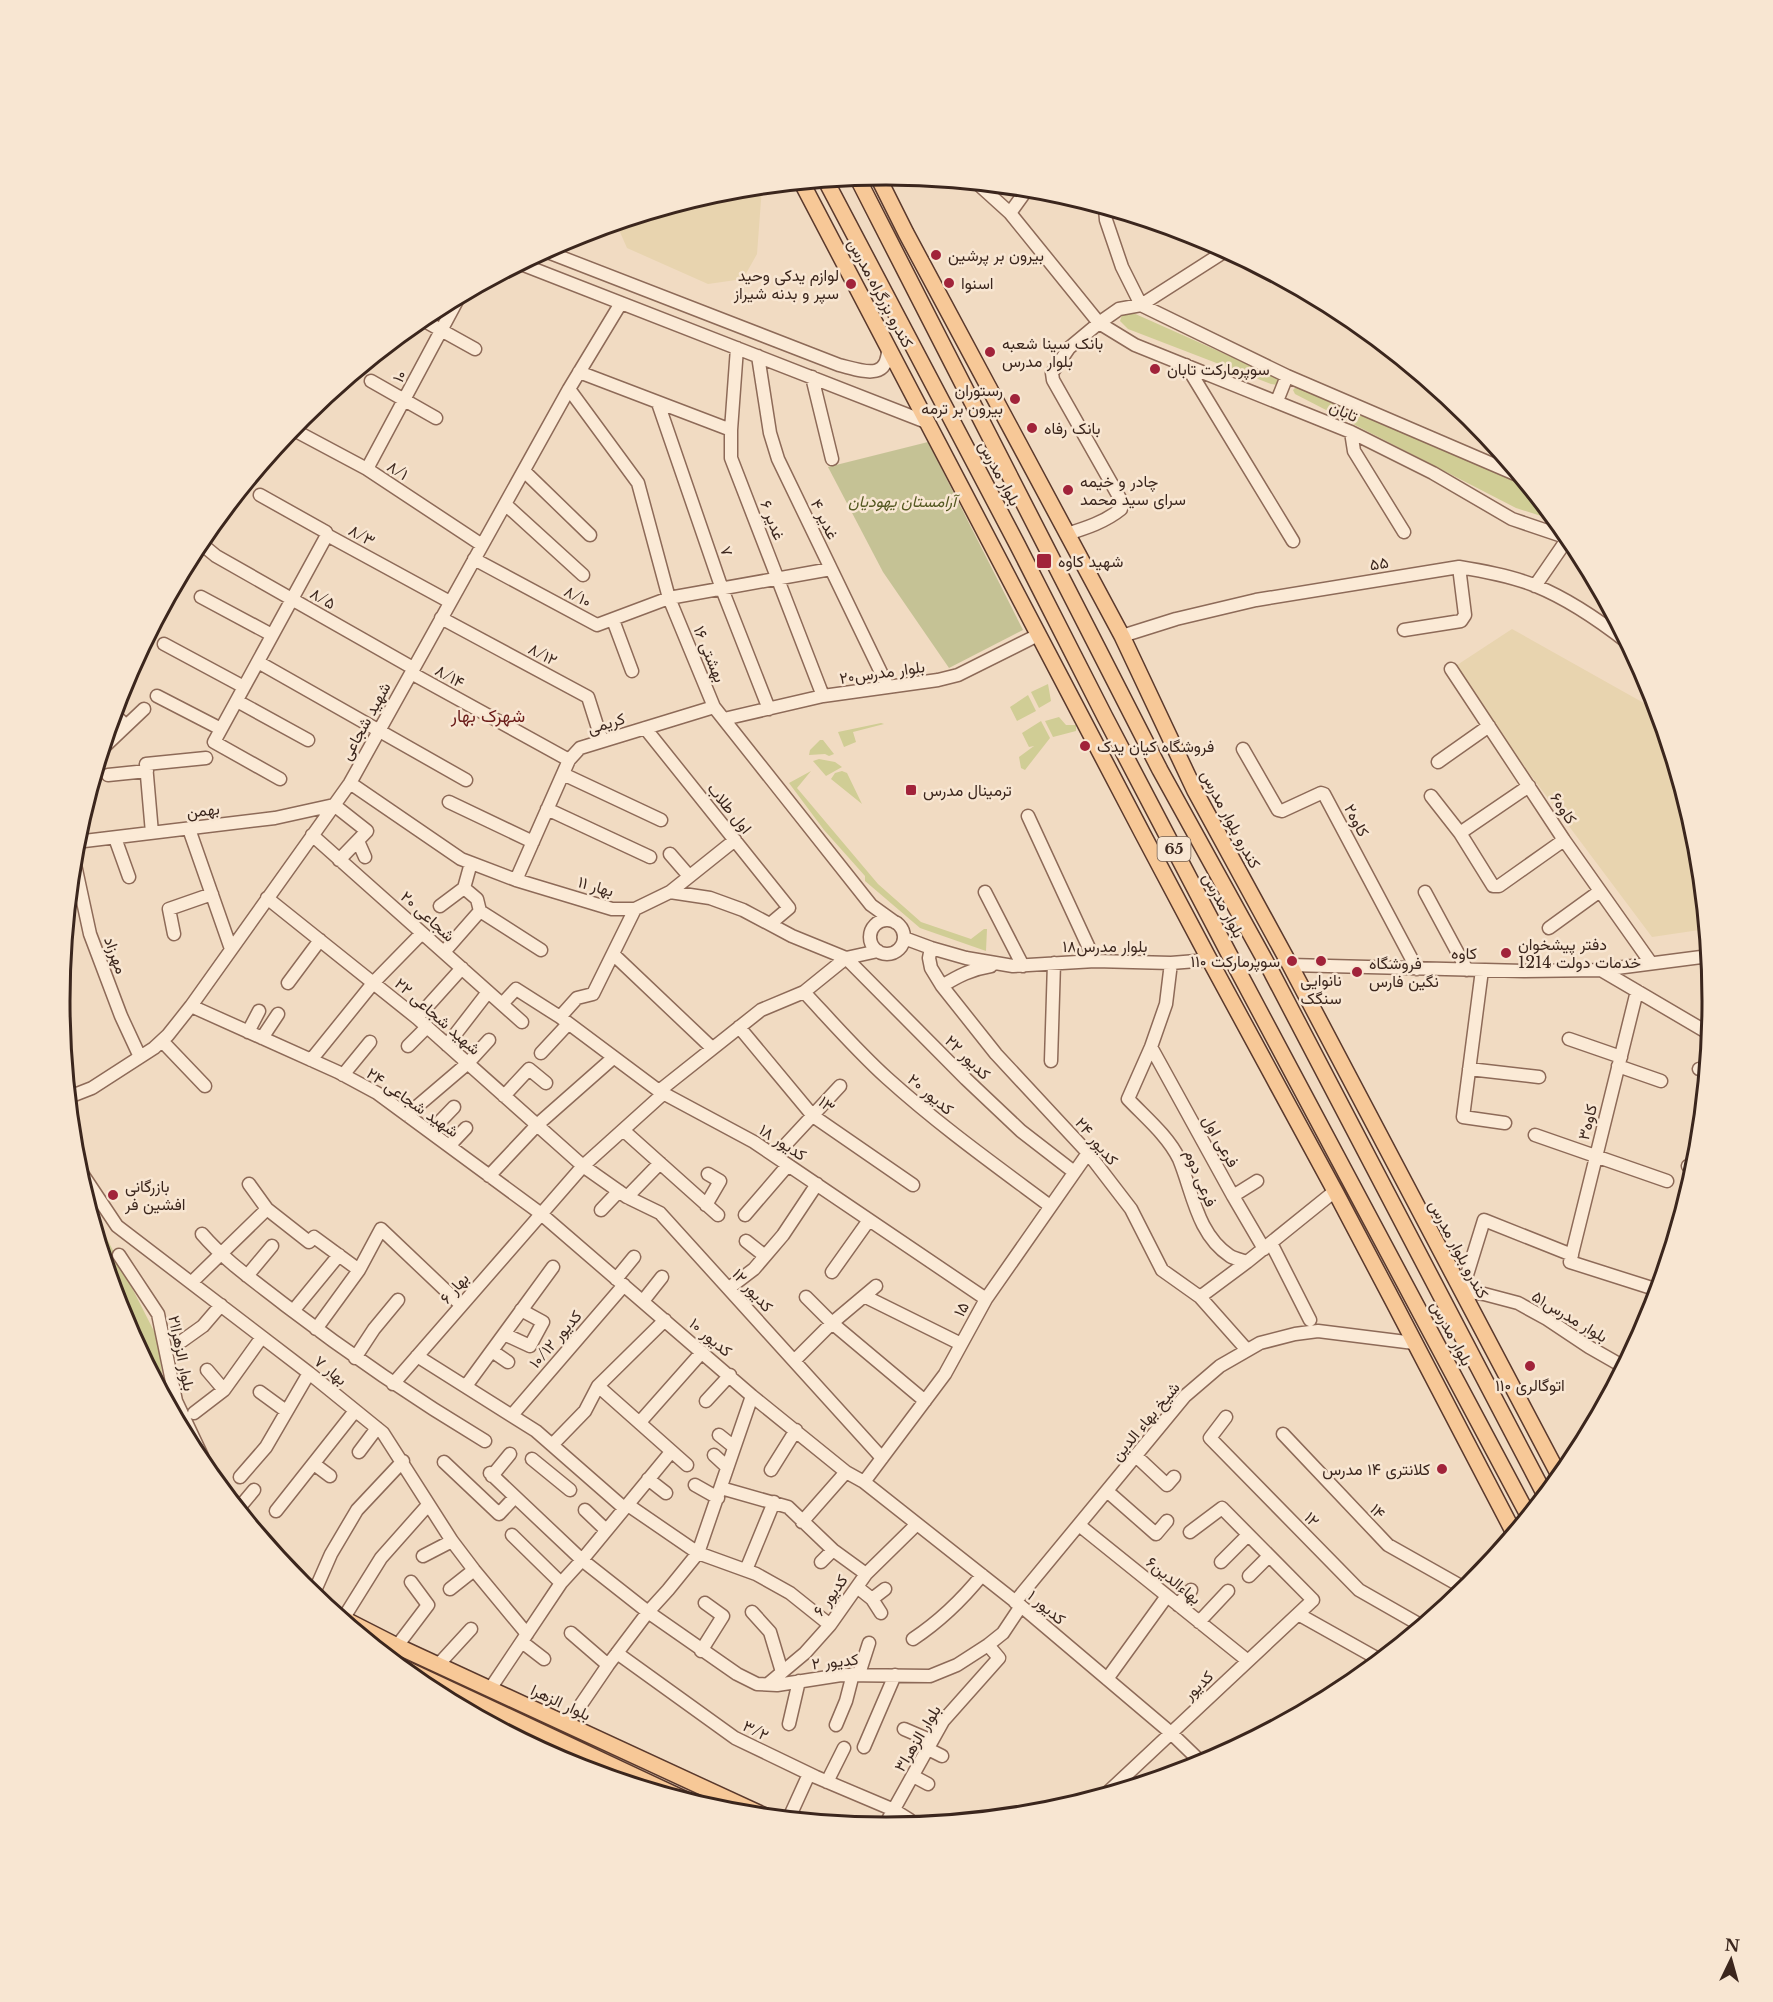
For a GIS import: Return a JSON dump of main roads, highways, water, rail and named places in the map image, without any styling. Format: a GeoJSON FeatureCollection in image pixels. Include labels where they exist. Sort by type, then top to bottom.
{"type":"FeatureCollection","features":[{"type":"Feature","properties":{"kind":"main road"},"geometry":{"type":"LineString","coordinates":[[879,185],[898,256]]}},
{"type":"Feature","properties":{"kind":"main road","name":"کندرو بلوار مدرس"},"geometry":{"type":"LineString","coordinates":[[882,185],[1122,636],[1194,791],[1290,965],[1555,1468]]}},
{"type":"Feature","properties":{"kind":"main road","name":"بلوار مدرس"},"geometry":{"type":"LineString","coordinates":[[862,186],[1158,766],[1272,973],[1541,1488]]}},
{"type":"Feature","properties":{"kind":"main road","name":"بلوار مدرس"},"geometry":{"type":"LineString","coordinates":[[830,187],[1228,952],[1525,1509]]}},
{"type":"Feature","properties":{"kind":"main road","name":"کندرو بزرگراه مدرس"},"geometry":{"type":"LineString","coordinates":[[805,190],[926,422],[963,488]]}},
{"type":"Feature","properties":{"kind":"main road"},"geometry":{"type":"LineString","coordinates":[[838,204],[855,283]]}},
{"type":"Feature","properties":{"kind":"main road"},"geometry":{"type":"LineString","coordinates":[[963,488],[1017,544]]}},
{"type":"Feature","properties":{"kind":"main road"},"geometry":{"type":"LineString","coordinates":[[963,488],[1209,960],[1335,1191],[1511,1526]]}},
{"type":"Feature","properties":{"kind":"main road"},"geometry":{"type":"LineString","coordinates":[[1035,630],[1064,638],[1057,671]]}},
{"type":"Feature","properties":{"kind":"main road"},"geometry":{"type":"LineString","coordinates":[[1093,740],[1105,717]]}},
{"type":"Feature","properties":{"kind":"main road"},"geometry":{"type":"LineString","coordinates":[[1166,730],[1158,766],[1194,791]]}},
{"type":"Feature","properties":{"kind":"main road"},"geometry":{"type":"LineString","coordinates":[[1093,740],[1121,748]]}},
{"type":"Feature","properties":{"kind":"main road"},"geometry":{"type":"LineString","coordinates":[[1209,960],[1228,952]]}},
{"type":"Feature","properties":{"kind":"main road"},"geometry":{"type":"LineString","coordinates":[[1366,1209],[1389,1198]]}},
{"type":"Feature","properties":{"kind":"main road"},"geometry":{"type":"LineString","coordinates":[[1474,1315],[1495,1398]]}},
{"type":"Feature","properties":{"kind":"main road"},"geometry":{"type":"LineString","coordinates":[[1434,1337],[1434,1380]]}},
{"type":"Feature","properties":{"kind":"main road","name":"بلوار الزهرا"},"geometry":{"type":"LineString","coordinates":[[369,1631],[736,1802]]}},
{"type":"Feature","properties":{"kind":"main road"},"geometry":{"type":"LineString","coordinates":[[424,1673],[434,1663]]}},
{"type":"Feature","properties":{"kind":"main road"},"geometry":{"type":"LineString","coordinates":[[482,1710],[633,1777]]}},
{"type":"Feature","properties":{"kind":"place","name":"بیرون بر پرشین"},"geometry":{"type":"Point","coordinates":[936,255]}},
{"type":"Feature","properties":{"kind":"place","name":"اسنوا"},"geometry":{"type":"Point","coordinates":[949,283]}},
{"type":"Feature","properties":{"kind":"place","name":"لوازم یدکی وحید سپر و بدنه شیراز"},"geometry":{"type":"Point","coordinates":[851,284]}},
{"type":"Feature","properties":{"kind":"place","name":"بانک سینا شعبه بلوار مدرس"},"geometry":{"type":"Point","coordinates":[990,352]}},
{"type":"Feature","properties":{"kind":"place","name":"سوپرمارکت تابان"},"geometry":{"type":"Point","coordinates":[1155,369]}},
{"type":"Feature","properties":{"kind":"place","name":"رستوران بیرون بر ترمه"},"geometry":{"type":"Point","coordinates":[1015,399]}},
{"type":"Feature","properties":{"kind":"place","name":"بانک رفاه"},"geometry":{"type":"Point","coordinates":[1032,428]}},
{"type":"Feature","properties":{"kind":"place","name":"چادر و خیمه سرای سید محمد"},"geometry":{"type":"Point","coordinates":[1068,490]}},
{"type":"Feature","properties":{"kind":"place","name":"شهید کاوه"},"geometry":{"type":"Point","coordinates":[1044,561]}},
{"type":"Feature","properties":{"kind":"place","name":"فروشگاه کیان یدک"},"geometry":{"type":"Point","coordinates":[1085,746]}},
{"type":"Feature","properties":{"kind":"place","name":"ترمینال مدرس"},"geometry":{"type":"Point","coordinates":[911,790]}},
{"type":"Feature","properties":{"kind":"place","name":"دفتر پیشخوان خدمات دولت 1214"},"geometry":{"type":"Point","coordinates":[1506,953]}},
{"type":"Feature","properties":{"kind":"place","name":"سوپرمارکت ۱۱۰"},"geometry":{"type":"Point","coordinates":[1292,961]}},
{"type":"Feature","properties":{"kind":"place","name":"نانوایی سنگک"},"geometry":{"type":"Point","coordinates":[1321,961]}},
{"type":"Feature","properties":{"kind":"place","name":"فروشگاه نگین فارس"},"geometry":{"type":"Point","coordinates":[1357,972]}},
{"type":"Feature","properties":{"kind":"place","name":"بازرگانی افشین فر"},"geometry":{"type":"Point","coordinates":[113,1195]}},
{"type":"Feature","properties":{"kind":"place","name":"اتوگالری ۱۱۰"},"geometry":{"type":"Point","coordinates":[1530,1366]}},
{"type":"Feature","properties":{"kind":"place","name":"کلانتری ۱۴ مدرس"},"geometry":{"type":"Point","coordinates":[1442,1469]}},
{"type":"Feature","properties":{"kind":"district","name":"شهرک بهار"},"geometry":{"type":"Point","coordinates":[488,716]}},
{"type":"Feature","properties":{"kind":"park label","name":"آرامستان یهودیان"},"geometry":{"type":"Point","coordinates":[902,501]}}]}
